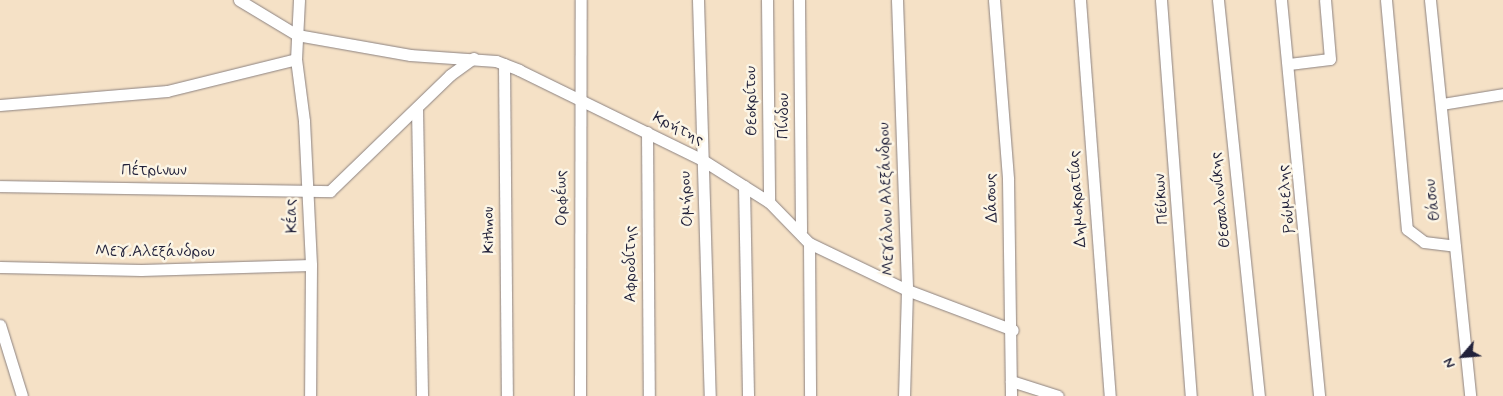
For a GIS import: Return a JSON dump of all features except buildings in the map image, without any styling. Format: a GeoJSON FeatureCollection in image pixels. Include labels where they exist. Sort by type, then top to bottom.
{"type":"FeatureCollection","features":[{"type":"Feature","properties":{"kind":"street"},"geometry":{"type":"LineString","coordinates":[[239,0],[298,35]]}},
{"type":"Feature","properties":{"kind":"street","name":"Κέας"},"geometry":{"type":"LineString","coordinates":[[299,0],[296,59],[311,264],[310,396]]}},
{"type":"Feature","properties":{"kind":"street","name":"Ορφέως"},"geometry":{"type":"LineString","coordinates":[[580,396],[578,96],[581,0]]}},
{"type":"Feature","properties":{"kind":"street","name":"Ομήρου"},"geometry":{"type":"LineString","coordinates":[[698,0],[701,159],[710,396]]}},
{"type":"Feature","properties":{"kind":"street","name":"Θεοκρίτου"},"geometry":{"type":"LineString","coordinates":[[767,0],[769,202]]}},
{"type":"Feature","properties":{"kind":"street","name":"Πίνδου"},"geometry":{"type":"LineString","coordinates":[[799,0],[801,231]]}},
{"type":"Feature","properties":{"kind":"street","name":"Μεγάλου Αλεξάνδρου"},"geometry":{"type":"LineString","coordinates":[[897,0],[907,290],[904,396]]}},
{"type":"Feature","properties":{"kind":"street","name":"Δάσους"},"geometry":{"type":"LineString","coordinates":[[994,0],[1008,179],[1012,330],[1011,396]]}},
{"type":"Feature","properties":{"kind":"street","name":"Δημοκρατίας"},"geometry":{"type":"LineString","coordinates":[[1080,0],[1110,396]]}},
{"type":"Feature","properties":{"kind":"street","name":"Πεύκων"},"geometry":{"type":"LineString","coordinates":[[1161,0],[1191,396]]}},
{"type":"Feature","properties":{"kind":"street","name":"Θεσσαλονίκης"},"geometry":{"type":"LineString","coordinates":[[1218,0],[1259,396]]}},
{"type":"Feature","properties":{"kind":"street","name":"Ρούμελης"},"geometry":{"type":"LineString","coordinates":[[1281,0],[1289,64],[1319,396]]}},
{"type":"Feature","properties":{"kind":"street"},"geometry":{"type":"LineString","coordinates":[[1289,64],[1330,59],[1325,0]]}},
{"type":"Feature","properties":{"kind":"street"},"geometry":{"type":"LineString","coordinates":[[1386,0],[1407,229],[1424,242],[1455,246]]}},
{"type":"Feature","properties":{"kind":"street","name":"Θάσου"},"geometry":{"type":"LineString","coordinates":[[1430,0],[1470,396]]}},
{"type":"Feature","properties":{"kind":"street","name":"Κρήτης"},"geometry":{"type":"LineString","coordinates":[[298,35],[410,55],[473,58],[504,64],[578,96],[701,159],[769,202],[801,231],[809,243]]}},
{"type":"Feature","properties":{"kind":"street","name":"Πέτρινων"},"geometry":{"type":"LineString","coordinates":[[0,186],[307,191],[318,194],[338,187],[417,108],[473,58]]}},
{"type":"Feature","properties":{"kind":"street"},"geometry":{"type":"LineString","coordinates":[[0,105],[167,91],[296,59]]}},
{"type":"Feature","properties":{"kind":"street","name":"Κithnou"},"geometry":{"type":"LineString","coordinates":[[504,64],[506,396]]}},
{"type":"Feature","properties":{"kind":"street"},"geometry":{"type":"LineString","coordinates":[[1442,104],[1503,94]]}},
{"type":"Feature","properties":{"kind":"street"},"geometry":{"type":"LineString","coordinates":[[417,108],[422,396]]}},
{"type":"Feature","properties":{"kind":"street","name":"Αφροδίτης"},"geometry":{"type":"LineString","coordinates":[[647,132],[649,396]]}},
{"type":"Feature","properties":{"kind":"street"},"geometry":{"type":"LineString","coordinates":[[744,186],[748,396]]}},
{"type":"Feature","properties":{"kind":"street"},"geometry":{"type":"LineString","coordinates":[[810,396],[809,243],[907,290],[1012,330]]}},
{"type":"Feature","properties":{"kind":"street","name":"Μεγ.Αλεξάνδρου"},"geometry":{"type":"LineString","coordinates":[[0,267],[141,270],[311,264]]}},
{"type":"Feature","properties":{"kind":"street"},"geometry":{"type":"LineString","coordinates":[[0,325],[22,396]]}},
{"type":"Feature","properties":{"kind":"street"},"geometry":{"type":"LineString","coordinates":[[1011,382],[1058,396]]}}]}
